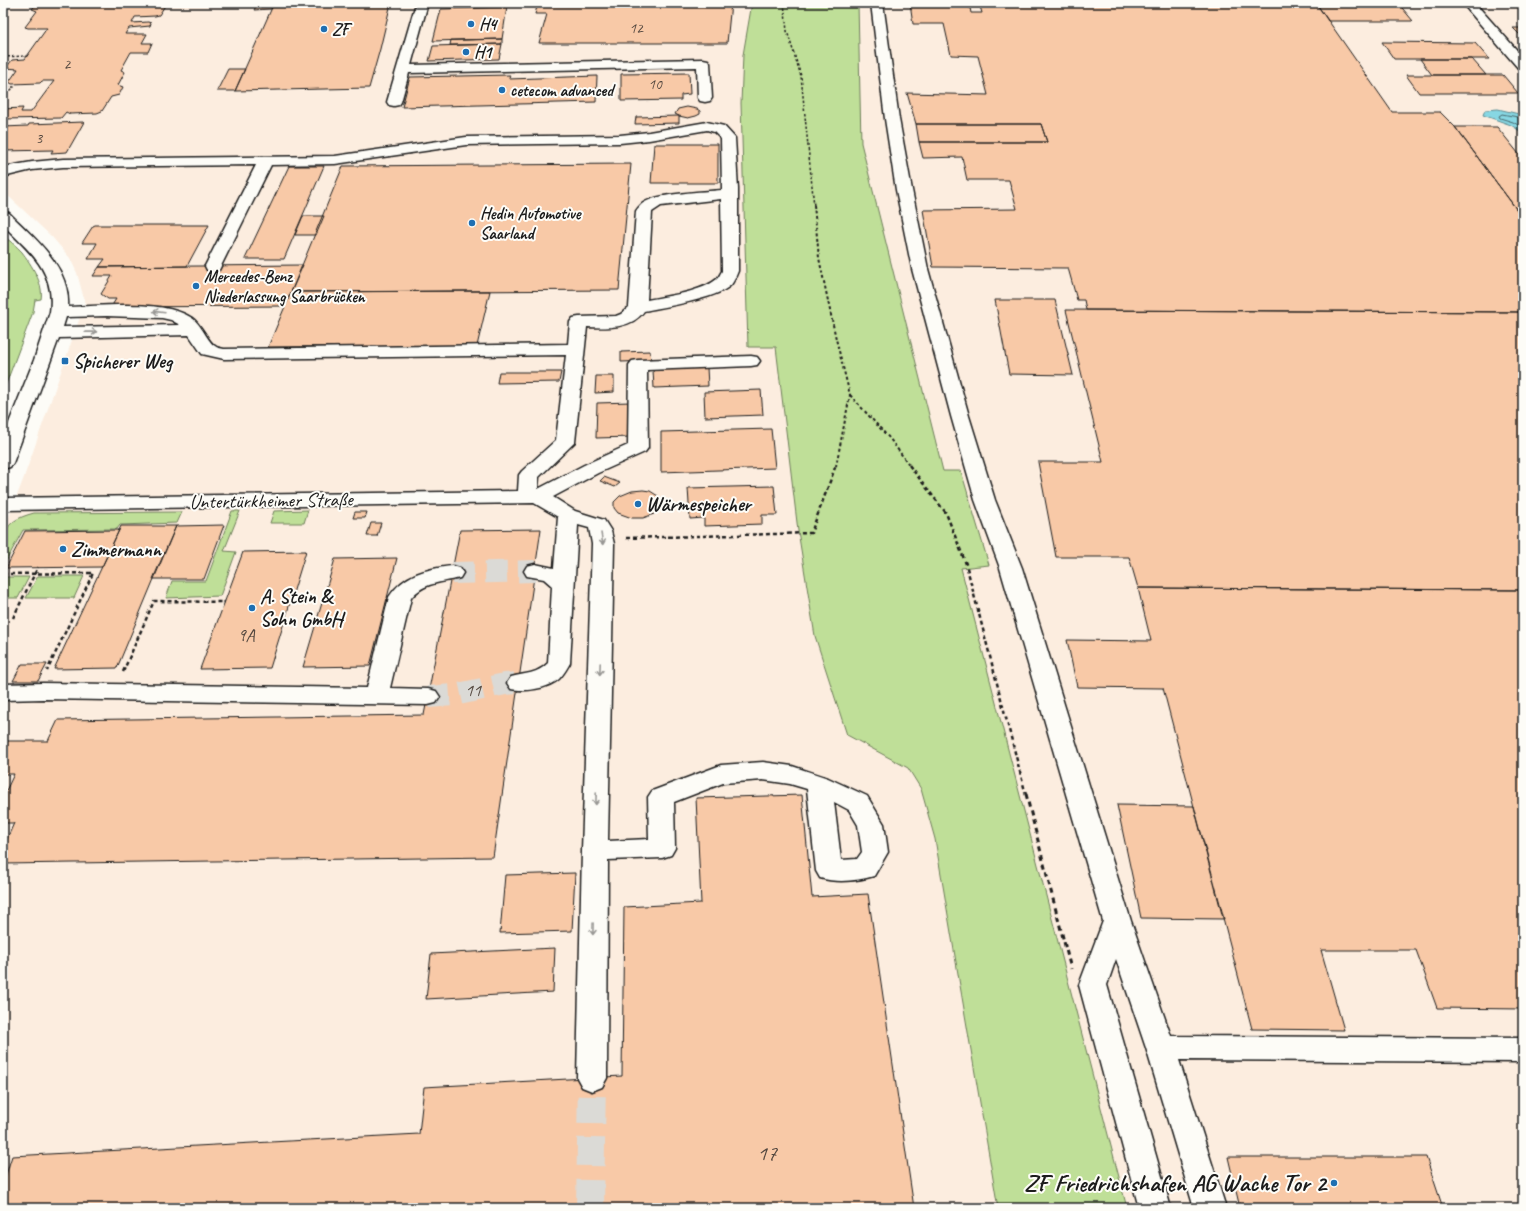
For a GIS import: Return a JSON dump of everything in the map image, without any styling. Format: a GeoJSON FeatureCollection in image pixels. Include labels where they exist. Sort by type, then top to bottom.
{"type":"FeatureCollection","features":[{"type":"Feature","properties":{"kind":"street"},"geometry":{"type":"LineString","coordinates":[[394,102],[422,3]]}},
{"type":"Feature","properties":{"kind":"street"},"geometry":{"type":"LineString","coordinates":[[877,3],[892,119],[904,190],[920,269],[985,500],[1011,568],[1117,921],[1161,1048],[1210,1208]]}},
{"type":"Feature","properties":{"kind":"street"},"geometry":{"type":"LineString","coordinates":[[1468,3],[1521,60]]}},
{"type":"Feature","properties":{"kind":"street"},"geometry":{"type":"LineString","coordinates":[[403,69],[702,63],[705,98]]}},
{"type":"Feature","properties":{"kind":"street"},"geometry":{"type":"LineString","coordinates":[[3,172],[32,166],[63,163],[265,162],[348,159],[466,141],[633,138],[687,128],[707,126],[719,129],[728,138],[730,189],[730,271],[725,281],[712,288],[678,299],[638,307]]}},
{"type":"Feature","properties":{"kind":"street"},"geometry":{"type":"LineString","coordinates":[[213,266],[265,162]]}},
{"type":"Feature","properties":{"kind":"street"},"geometry":{"type":"LineString","coordinates":[[533,497],[530,475],[565,442],[579,322],[616,322],[635,314],[638,307],[644,211],[649,206],[658,202],[729,194]]}},
{"type":"Feature","properties":{"kind":"street"},"geometry":{"type":"LineString","coordinates":[[3,216],[36,249],[53,272],[58,283],[60,304],[59,312],[26,407],[3,463]]}},
{"type":"Feature","properties":{"kind":"street"},"geometry":{"type":"LineString","coordinates":[[59,312],[161,312],[182,319],[188,323],[208,350],[224,354],[576,349]]}},
{"type":"Feature","properties":{"kind":"street"},"geometry":{"type":"LineString","coordinates":[[52,333],[192,330]]}},
{"type":"Feature","properties":{"kind":"street"},"geometry":{"type":"LineString","coordinates":[[533,497],[638,448],[638,365],[750,361]]}},
{"type":"Feature","properties":{"kind":"street"},"geometry":{"type":"LineString","coordinates":[[533,497],[568,515],[597,524],[603,539],[595,851],[592,1078]]}},
{"type":"Feature","properties":{"kind":"street","name":"Untertürkheimer Straße"},"geometry":{"type":"LineString","coordinates":[[3,504],[533,497]]}},
{"type":"Feature","properties":{"kind":"street"},"geometry":{"type":"LineString","coordinates":[[519,683],[546,678],[554,672],[559,663],[568,515]]}},
{"type":"Feature","properties":{"kind":"street"},"geometry":{"type":"LineString","coordinates":[[535,571],[553,574],[559,578],[564,585]]}},
{"type":"Feature","properties":{"kind":"street"},"geometry":{"type":"LineString","coordinates":[[377,696],[400,597],[406,589],[425,577],[452,573]]}},
{"type":"Feature","properties":{"kind":"street"},"geometry":{"type":"LineString","coordinates":[[3,692],[428,697]]}},
{"type":"Feature","properties":{"kind":"street"},"geometry":{"type":"LineString","coordinates":[[595,851],[662,848],[661,797],[721,774],[763,771],[792,775],[819,784]]}},
{"type":"Feature","properties":{"kind":"street"},"geometry":{"type":"LineString","coordinates":[[1117,921],[1093,985],[1155,1208]]}},
{"type":"Feature","properties":{"kind":"street"},"geometry":{"type":"LineString","coordinates":[[1161,1048],[1523,1050]]}},
{"type":"Feature","properties":{"kind":"path"},"geometry":{"type":"LineString","coordinates":[[603,539],[811,533],[836,466],[850,395],[836,339],[819,258],[801,76],[787,31],[784,3]]}},
{"type":"Feature","properties":{"kind":"path"},"geometry":{"type":"LineString","coordinates":[[3,57],[27,56]]}},
{"type":"Feature","properties":{"kind":"path"},"geometry":{"type":"LineString","coordinates":[[3,88],[14,87],[10,92]]}},
{"type":"Feature","properties":{"kind":"path"},"geometry":{"type":"LineString","coordinates":[[850,395],[890,439],[946,513],[966,564],[1072,971]]}},
{"type":"Feature","properties":{"kind":"path"},"geometry":{"type":"LineString","coordinates":[[13,618],[38,567]]}},
{"type":"Feature","properties":{"kind":"path"},"geometry":{"type":"LineString","coordinates":[[3,574],[93,573],[47,672]]}},
{"type":"Feature","properties":{"kind":"path"},"geometry":{"type":"LineString","coordinates":[[123,672],[154,601],[225,602]]}},
{"type":"Feature","properties":{"kind":"shaded area"},"geometry":{"type":"Polygon","coordinates":[[[3,3],[1523,3],[1523,1208],[3,1208],[3,532],[23,480],[85,303],[77,273],[70,258],[52,237],[3,191],[3,3]]]}},
{"type":"Feature","properties":{"kind":"green space"},"geometry":{"type":"Polygon","coordinates":[[[752,3],[858,3],[861,143],[943,471],[961,471],[989,565],[961,568],[1127,1208],[998,1208],[935,839],[921,789],[908,768],[847,735],[815,636],[798,531],[776,347],[748,347],[741,103],[743,55],[752,3]]]}},
{"type":"Feature","properties":{"kind":"green space"},"geometry":{"type":"Polygon","coordinates":[[[3,235],[22,252],[29,262],[41,287],[41,299],[35,300],[33,312],[3,392],[3,235]]]}},
{"type":"Feature","properties":{"kind":"green space"},"geometry":{"type":"Polygon","coordinates":[[[308,510],[304,523],[270,523],[274,511],[308,510]]]}},
{"type":"Feature","properties":{"kind":"green space"},"geometry":{"type":"Polygon","coordinates":[[[232,511],[240,511],[224,551],[236,552],[220,596],[166,598],[172,581],[206,581],[232,511]]]}},
{"type":"Feature","properties":{"kind":"green space"},"geometry":{"type":"Polygon","coordinates":[[[182,512],[177,523],[120,525],[117,529],[23,530],[3,567],[3,546],[6,531],[15,521],[34,513],[182,512]]]}},
{"type":"Feature","properties":{"kind":"green space"},"geometry":{"type":"Polygon","coordinates":[[[38,576],[84,576],[74,598],[26,598],[38,576]]]}},
{"type":"Feature","properties":{"kind":"green space"},"geometry":{"type":"Polygon","coordinates":[[[3,577],[29,577],[18,598],[3,598],[3,577]]]}},
{"type":"Feature","properties":{"kind":"water"},"geometry":{"type":"Polygon","coordinates":[[[1498,109],[1523,115],[1523,133],[1511,125],[1483,115],[1485,110],[1498,109]]]}},
{"type":"Feature","properties":{"kind":"building"},"geometry":{"type":"Polygon","coordinates":[[[37,3],[166,4],[159,15],[135,17],[132,23],[148,22],[151,23],[150,26],[129,28],[125,34],[147,34],[142,43],[152,43],[148,52],[131,52],[121,70],[125,72],[118,85],[123,87],[119,95],[111,97],[102,111],[97,113],[70,114],[66,112],[61,118],[3,119],[3,109],[23,108],[21,112],[31,112],[54,81],[12,84],[9,82],[18,69],[6,68],[12,60],[25,59],[47,28],[25,27],[37,11],[32,9],[37,3]]]}},
{"type":"Feature","properties":{"kind":"building","name":"ZF"},"geometry":{"type":"Polygon","coordinates":[[[274,3],[391,3],[369,88],[235,91],[274,3]]]}},
{"type":"Feature","properties":{"kind":"building"},"geometry":{"type":"Polygon","coordinates":[[[538,3],[731,3],[727,43],[539,43],[547,14],[535,14],[538,3]]]}},
{"type":"Feature","properties":{"kind":"building"},"geometry":{"type":"Polygon","coordinates":[[[910,3],[969,3],[971,13],[982,13],[979,3],[1316,3],[1392,112],[1440,112],[1455,127],[1523,218],[1523,312],[1086,310],[1084,300],[1077,300],[1068,268],[933,267],[923,210],[1017,209],[1009,180],[967,180],[962,157],[923,158],[919,142],[1047,142],[1041,124],[916,124],[907,93],[988,95],[978,56],[951,55],[944,24],[913,24],[910,3]]]}},
{"type":"Feature","properties":{"kind":"building"},"geometry":{"type":"Polygon","coordinates":[[[1316,3],[1398,3],[1413,21],[1328,21],[1316,3]]]}},
{"type":"Feature","properties":{"kind":"building"},"geometry":{"type":"Polygon","coordinates":[[[273,5],[271,9],[254,10],[256,6],[273,5]]]}},
{"type":"Feature","properties":{"kind":"building","name":"H4"},"geometry":{"type":"Polygon","coordinates":[[[507,7],[502,39],[433,41],[441,9],[507,7]]]}},
{"type":"Feature","properties":{"kind":"building"},"geometry":{"type":"Polygon","coordinates":[[[1513,28],[1523,28],[1523,35],[1520,35],[1513,28]]]}},
{"type":"Feature","properties":{"kind":"building"},"geometry":{"type":"Polygon","coordinates":[[[502,39],[502,44],[450,45],[451,40],[502,39]]]}},
{"type":"Feature","properties":{"kind":"building"},"geometry":{"type":"Polygon","coordinates":[[[1382,42],[1475,43],[1489,59],[1394,59],[1382,42]]]}},
{"type":"Feature","properties":{"kind":"building","name":"H1"},"geometry":{"type":"Polygon","coordinates":[[[502,44],[499,59],[429,61],[433,46],[502,44]]]}},
{"type":"Feature","properties":{"kind":"building"},"geometry":{"type":"Polygon","coordinates":[[[1420,59],[1472,59],[1486,75],[1432,75],[1420,59]]]}},
{"type":"Feature","properties":{"kind":"building"},"geometry":{"type":"Polygon","coordinates":[[[228,69],[245,69],[235,91],[217,91],[228,69]]]}},
{"type":"Feature","properties":{"kind":"building"},"geometry":{"type":"Polygon","coordinates":[[[689,73],[690,94],[681,95],[681,100],[621,101],[621,74],[689,73]]]}},
{"type":"Feature","properties":{"kind":"building","name":"cetecom advanced"},"geometry":{"type":"Polygon","coordinates":[[[510,75],[509,79],[597,76],[596,102],[402,107],[410,77],[510,75]]]}},
{"type":"Feature","properties":{"kind":"building"},"geometry":{"type":"Polygon","coordinates":[[[1406,75],[1503,75],[1518,93],[1419,93],[1406,75]]]}},
{"type":"Feature","properties":{"kind":"building"},"geometry":{"type":"Polygon","coordinates":[[[687,107],[697,109],[700,111],[700,114],[688,118],[675,114],[678,109],[687,107]]]}},
{"type":"Feature","properties":{"kind":"building"},"geometry":{"type":"Polygon","coordinates":[[[679,116],[679,123],[635,124],[636,117],[679,116]]]}},
{"type":"Feature","properties":{"kind":"building"},"geometry":{"type":"Polygon","coordinates":[[[84,122],[67,152],[51,153],[53,150],[3,151],[3,127],[28,126],[29,124],[84,122]]]}},
{"type":"Feature","properties":{"kind":"building"},"geometry":{"type":"Polygon","coordinates":[[[916,124],[1041,124],[1047,142],[919,142],[916,124]]]}},
{"type":"Feature","properties":{"kind":"building"},"geometry":{"type":"Polygon","coordinates":[[[1455,127],[1497,127],[1523,159],[1523,218],[1455,127]]]}},
{"type":"Feature","properties":{"kind":"building"},"geometry":{"type":"Polygon","coordinates":[[[654,144],[718,144],[718,183],[651,183],[654,144]]]}},
{"type":"Feature","properties":{"kind":"building"},"geometry":{"type":"Polygon","coordinates":[[[631,164],[619,290],[291,292],[343,166],[631,164]]]}},
{"type":"Feature","properties":{"kind":"building"},"geometry":{"type":"Polygon","coordinates":[[[289,166],[324,166],[284,259],[245,259],[289,166]]]}},
{"type":"Feature","properties":{"kind":"building"},"geometry":{"type":"Polygon","coordinates":[[[303,216],[324,216],[316,235],[295,235],[303,216]]]}},
{"type":"Feature","properties":{"kind":"building"},"geometry":{"type":"Polygon","coordinates":[[[95,225],[209,225],[187,266],[99,267],[105,259],[88,259],[97,243],[82,243],[95,225]]]}},
{"type":"Feature","properties":{"kind":"building"},"geometry":{"type":"Polygon","coordinates":[[[303,265],[285,306],[111,307],[116,299],[108,299],[101,294],[112,276],[93,276],[99,267],[303,265]]]}},
{"type":"Feature","properties":{"kind":"building"},"geometry":{"type":"Polygon","coordinates":[[[490,291],[477,346],[268,347],[291,292],[490,291]]]}},
{"type":"Feature","properties":{"kind":"building"},"geometry":{"type":"Polygon","coordinates":[[[995,300],[1055,300],[1073,375],[1009,374],[995,300]]]}},
{"type":"Feature","properties":{"kind":"building"},"geometry":{"type":"Polygon","coordinates":[[[1066,310],[1523,312],[1523,590],[1138,588],[1129,557],[1056,557],[1038,462],[1103,462],[1066,310]]]}},
{"type":"Feature","properties":{"kind":"building"},"geometry":{"type":"Polygon","coordinates":[[[650,351],[651,361],[621,362],[621,352],[650,351]]]}},
{"type":"Feature","properties":{"kind":"building"},"geometry":{"type":"Polygon","coordinates":[[[707,368],[708,386],[654,388],[653,370],[707,368]]]}},
{"type":"Feature","properties":{"kind":"building"},"geometry":{"type":"Polygon","coordinates":[[[499,372],[561,372],[559,382],[497,383],[499,372]]]}},
{"type":"Feature","properties":{"kind":"building"},"geometry":{"type":"Polygon","coordinates":[[[596,376],[614,376],[614,392],[595,393],[596,376]]]}},
{"type":"Feature","properties":{"kind":"building"},"geometry":{"type":"Polygon","coordinates":[[[761,390],[763,415],[705,417],[704,392],[761,390]]]}},
{"type":"Feature","properties":{"kind":"building"},"geometry":{"type":"Polygon","coordinates":[[[631,402],[631,437],[596,438],[597,403],[631,402]]]}},
{"type":"Feature","properties":{"kind":"building"},"geometry":{"type":"Polygon","coordinates":[[[771,429],[775,468],[661,472],[661,432],[771,429]]]}},
{"type":"Feature","properties":{"kind":"building"},"geometry":{"type":"Polygon","coordinates":[[[604,477],[620,483],[615,487],[600,481],[604,477]]]}},
{"type":"Feature","properties":{"kind":"building"},"geometry":{"type":"Polygon","coordinates":[[[774,486],[777,515],[762,515],[762,524],[704,526],[704,518],[690,519],[688,488],[774,486]]]}},
{"type":"Feature","properties":{"kind":"building","name":"Wärmespeicher"},"geometry":{"type":"Polygon","coordinates":[[[632,491],[650,491],[662,500],[662,505],[654,514],[643,518],[632,518],[618,513],[614,508],[614,502],[620,496],[632,491]]]}},
{"type":"Feature","properties":{"kind":"building"},"geometry":{"type":"Polygon","coordinates":[[[355,512],[367,512],[365,518],[353,518],[355,512]]]}},
{"type":"Feature","properties":{"kind":"building"},"geometry":{"type":"Polygon","coordinates":[[[371,523],[381,523],[377,536],[367,536],[371,523]]]}},
{"type":"Feature","properties":{"kind":"building"},"geometry":{"type":"Polygon","coordinates":[[[224,525],[204,579],[153,579],[176,526],[224,525]]]}},
{"type":"Feature","properties":{"kind":"building"},"geometry":{"type":"Polygon","coordinates":[[[121,526],[176,526],[117,668],[54,669],[121,526]]]}},
{"type":"Feature","properties":{"kind":"building"},"geometry":{"type":"Polygon","coordinates":[[[541,529],[493,857],[3,864],[3,848],[14,823],[3,823],[3,797],[14,774],[3,774],[3,741],[48,741],[58,720],[424,715],[460,530],[541,529]]]}},
{"type":"Feature","properties":{"kind":"building","name":"Zimmermann"},"geometry":{"type":"Polygon","coordinates":[[[119,530],[102,567],[6,568],[25,531],[119,530]]]}},
{"type":"Feature","properties":{"kind":"building"},"geometry":{"type":"Polygon","coordinates":[[[306,551],[270,668],[200,669],[243,552],[306,551]]]}},
{"type":"Feature","properties":{"kind":"building"},"geometry":{"type":"Polygon","coordinates":[[[397,558],[370,666],[303,667],[335,559],[397,558]]]}},
{"type":"Feature","properties":{"kind":"building"},"geometry":{"type":"Polygon","coordinates":[[[1138,588],[1523,590],[1523,1009],[1437,1008],[1416,950],[1321,950],[1344,1030],[1252,1029],[1163,688],[1077,687],[1067,640],[1151,641],[1138,588]]]}},
{"type":"Feature","properties":{"kind":"building"},"geometry":{"type":"Polygon","coordinates":[[[22,664],[47,664],[38,681],[13,681],[22,664]]]}},
{"type":"Feature","properties":{"kind":"building"},"geometry":{"type":"Polygon","coordinates":[[[802,795],[812,897],[868,894],[914,1208],[3,1208],[3,1184],[12,1156],[419,1134],[424,1087],[622,1076],[624,907],[701,903],[696,798],[802,795]]]}},
{"type":"Feature","properties":{"kind":"building"},"geometry":{"type":"Polygon","coordinates":[[[1117,805],[1194,806],[1224,919],[1141,918],[1117,805]]]}},
{"type":"Feature","properties":{"kind":"building"},"geometry":{"type":"Polygon","coordinates":[[[575,873],[572,931],[500,933],[505,875],[575,873]]]}},
{"type":"Feature","properties":{"kind":"building"},"geometry":{"type":"Polygon","coordinates":[[[555,948],[553,992],[426,999],[431,954],[555,948]]]}},
{"type":"Feature","properties":{"kind":"building","name":"ZF Friedrichshafen AG Wache Tor 2"},"geometry":{"type":"Polygon","coordinates":[[[1228,1157],[1426,1157],[1443,1208],[1240,1208],[1228,1157]]]}},
{"type":"Feature","properties":{"kind":"tunnel"},"geometry":{"type":"LineString","coordinates":[[452,573],[535,571]]}},
{"type":"Feature","properties":{"kind":"tunnel"},"geometry":{"type":"LineString","coordinates":[[428,697],[454,695],[505,684],[519,683]]}},
{"type":"Feature","properties":{"kind":"tunnel"},"geometry":{"type":"LineString","coordinates":[[590,1208],[592,1078]]}},
{"type":"Feature","properties":{"kind":"place","name":"H4"},"geometry":{"type":"Point","coordinates":[471,24]}},
{"type":"Feature","properties":{"kind":"place","name":"ZF"},"geometry":{"type":"Point","coordinates":[324,29]}},
{"type":"Feature","properties":{"kind":"place","name":"H1"},"geometry":{"type":"Point","coordinates":[466,52]}},
{"type":"Feature","properties":{"kind":"place","name":"cetecom advanced"},"geometry":{"type":"Point","coordinates":[502,90]}},
{"type":"Feature","properties":{"kind":"place","name":"Hedin Automotive Saarland"},"geometry":{"type":"Point","coordinates":[472,223]}},
{"type":"Feature","properties":{"kind":"place","name":"Mercedes-Benz Niederlassung Saarbrücken"},"geometry":{"type":"Point","coordinates":[196,286]}},
{"type":"Feature","properties":{"kind":"place","name":"Spicherer Weg"},"geometry":{"type":"Point","coordinates":[65,361]}},
{"type":"Feature","properties":{"kind":"place","name":"Wärmespeicher"},"geometry":{"type":"Point","coordinates":[638,504]}},
{"type":"Feature","properties":{"kind":"place","name":"Zimmermann"},"geometry":{"type":"Point","coordinates":[63,549]}},
{"type":"Feature","properties":{"kind":"place","name":"A. Stein & Sohn GmbH"},"geometry":{"type":"Point","coordinates":[252,608]}},
{"type":"Feature","properties":{"kind":"place","name":"ZF Friedrichshafen AG Wache Tor 2"},"geometry":{"type":"Point","coordinates":[1334,1183]}}]}
